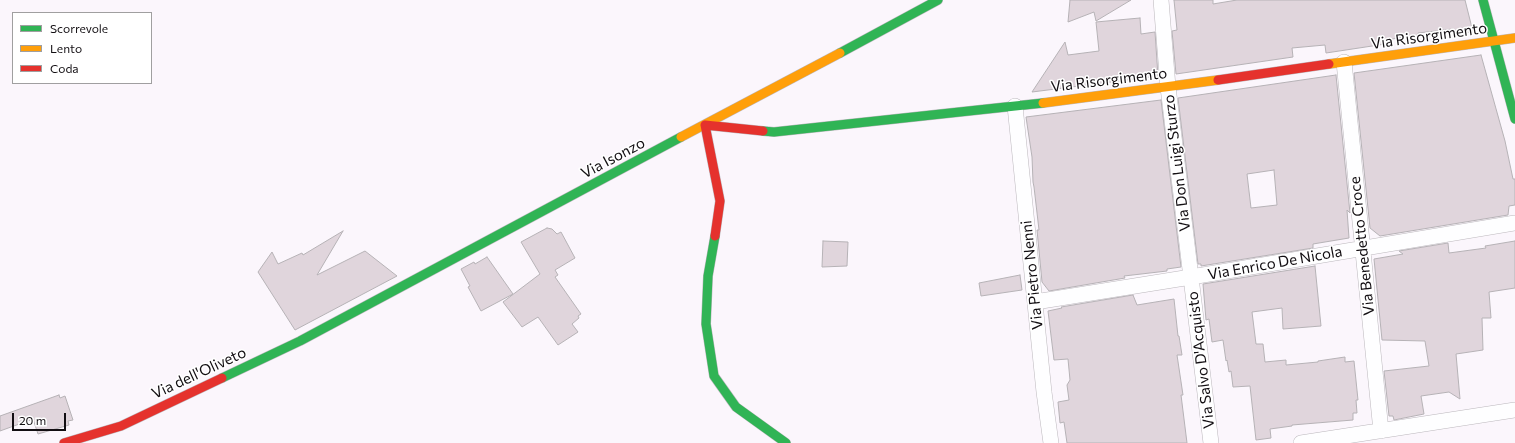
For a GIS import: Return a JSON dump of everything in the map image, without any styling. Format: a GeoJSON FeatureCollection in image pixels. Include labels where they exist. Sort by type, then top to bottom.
{"type":"FeatureCollection","features":[{"type":"Feature","properties":{"kind":"street","name":"Via Isonzo"},"geometry":{"type":"LineString","coordinates":[[300,340],[938,0]]}},
{"type":"Feature","properties":{"kind":"street","name":"Via Don Luigi Sturzo"},"geometry":{"type":"LineString","coordinates":[[1161,0],[1168,87],[1191,277]]}},
{"type":"Feature","properties":{"kind":"street"},"geometry":{"type":"LineString","coordinates":[[1483,0],[1515,119]]}},
{"type":"Feature","properties":{"kind":"street","name":"Via Risorgimento"},"geometry":{"type":"LineString","coordinates":[[705,125],[774,132],[1015,106],[1168,87],[1515,38]]}},
{"type":"Feature","properties":{"kind":"street","name":"Via Benedetto Croce"},"geometry":{"type":"LineString","coordinates":[[1344,62],[1381,431]]}},
{"type":"Feature","properties":{"kind":"street","name":"Via Pietro Nenni"},"geometry":{"type":"LineString","coordinates":[[1015,106],[1044,392],[1052,443]]}},
{"type":"Feature","properties":{"kind":"street"},"geometry":{"type":"LineString","coordinates":[[705,125],[720,201],[717,228],[708,276],[706,324],[714,376],[736,407],[786,443]]}},
{"type":"Feature","properties":{"kind":"street","name":"Via Enrico De Nicola"},"geometry":{"type":"LineString","coordinates":[[1035,302],[1515,223]]}},
{"type":"Feature","properties":{"kind":"street","name":"Via Salvo D'Acquisto"},"geometry":{"type":"LineString","coordinates":[[1191,277],[1211,443]]}},
{"type":"Feature","properties":{"kind":"street","name":"Via dell'Oliveto"},"geometry":{"type":"LineString","coordinates":[[64,443],[120,426],[300,340]]}},
{"type":"Feature","properties":{"kind":"street"},"geometry":{"type":"LineString","coordinates":[[1301,443],[1515,410]]}},
{"type":"Feature","properties":{"kind":"building"},"geometry":{"type":"Polygon","coordinates":[[[1070,0],[1131,0],[1096,21],[1094,12],[1068,22],[1070,0]]]}},
{"type":"Feature","properties":{"kind":"building"},"geometry":{"type":"Polygon","coordinates":[[[1174,0],[1213,0],[1213,4],[1237,0],[1465,0],[1473,32],[1454,34],[1453,29],[1418,33],[1419,35],[1392,39],[1392,43],[1326,53],[1325,45],[1292,48],[1293,57],[1176,74],[1172,31],[1177,30],[1174,0]]]}},
{"type":"Feature","properties":{"kind":"building"},"geometry":{"type":"Polygon","coordinates":[[[1140,18],[1141,34],[1155,32],[1158,76],[1032,92],[1065,42],[1068,55],[1099,51],[1096,22],[1140,18]]]}},
{"type":"Feature","properties":{"kind":"building"},"geometry":{"type":"Polygon","coordinates":[[[1481,55],[1505,141],[1513,179],[1515,179],[1515,205],[1509,206],[1508,215],[1380,236],[1370,228],[1354,73],[1481,55]]]}},
{"type":"Feature","properties":{"kind":"building"},"geometry":{"type":"Polygon","coordinates":[[[1336,75],[1350,213],[1347,210],[1349,238],[1313,244],[1313,248],[1201,266],[1201,264],[1198,264],[1178,98],[1336,75]],[[1274,170],[1247,174],[1251,208],[1277,205],[1274,170]]]}},
{"type":"Feature","properties":{"kind":"building"},"geometry":{"type":"Polygon","coordinates":[[[1161,100],[1181,267],[1167,269],[1167,271],[1124,276],[1125,278],[1049,291],[1042,282],[1032,157],[1026,117],[1161,100]]]}},
{"type":"Feature","properties":{"kind":"building"},"geometry":{"type":"Polygon","coordinates":[[[547,228],[552,229],[557,234],[561,232],[575,258],[555,270],[558,275],[555,277],[581,314],[572,324],[578,332],[558,345],[538,317],[522,327],[503,302],[540,274],[521,242],[547,228]]]}},
{"type":"Feature","properties":{"kind":"building"},"geometry":{"type":"Polygon","coordinates":[[[343,231],[317,275],[365,251],[397,276],[295,330],[258,272],[272,252],[278,264],[302,253],[303,255],[343,231]]]}},
{"type":"Feature","properties":{"kind":"building"},"geometry":{"type":"Polygon","coordinates":[[[823,241],[848,242],[847,266],[822,267],[823,241]]]}},
{"type":"Feature","properties":{"kind":"building"},"geometry":{"type":"Polygon","coordinates":[[[1515,241],[1515,288],[1489,292],[1491,318],[1482,318],[1483,350],[1456,354],[1460,399],[1449,392],[1421,396],[1424,414],[1394,420],[1393,416],[1389,416],[1384,371],[1429,366],[1425,341],[1382,340],[1374,259],[1403,254],[1399,251],[1448,243],[1449,253],[1486,248],[1485,246],[1515,241]]]}},
{"type":"Feature","properties":{"kind":"building"},"geometry":{"type":"Polygon","coordinates":[[[487,257],[513,294],[481,311],[468,287],[470,286],[461,269],[474,262],[475,264],[487,257]]]}},
{"type":"Feature","properties":{"kind":"building"},"geometry":{"type":"Polygon","coordinates":[[[1315,266],[1321,326],[1283,329],[1282,308],[1252,312],[1256,344],[1263,344],[1265,362],[1286,360],[1286,365],[1318,362],[1345,357],[1345,362],[1354,361],[1358,400],[1356,400],[1357,413],[1353,413],[1353,420],[1292,425],[1270,429],[1271,438],[1256,440],[1250,386],[1233,387],[1231,371],[1229,372],[1227,360],[1226,361],[1223,340],[1212,342],[1209,319],[1206,320],[1203,284],[1315,266]]]}},
{"type":"Feature","properties":{"kind":"building"},"geometry":{"type":"Polygon","coordinates":[[[1020,275],[1022,290],[981,296],[979,283],[1020,275]]]}},
{"type":"Feature","properties":{"kind":"building"},"geometry":{"type":"Polygon","coordinates":[[[1133,295],[1137,305],[1174,299],[1178,336],[1182,355],[1177,355],[1183,395],[1181,395],[1187,443],[1067,443],[1064,422],[1060,423],[1058,402],[1069,400],[1067,385],[1070,380],[1068,359],[1054,360],[1048,311],[1062,308],[1061,307],[1133,295]]]}},
{"type":"Feature","properties":{"kind":"building"},"geometry":{"type":"Polygon","coordinates":[[[59,395],[60,398],[65,396],[73,420],[68,421],[69,425],[38,434],[33,419],[0,431],[0,416],[59,395]]]}},
{"type":"Feature","properties":{"kind":"traffic: fast"},"geometry":{"type":"LineString","coordinates":[[840,53],[938,0]]}},
{"type":"Feature","properties":{"kind":"traffic: fast"},"geometry":{"type":"LineString","coordinates":[[1483,0],[1515,119]]}},
{"type":"Feature","properties":{"kind":"traffic: fast"},"geometry":{"type":"LineString","coordinates":[[763,131],[774,132],[1043,103]]}},
{"type":"Feature","properties":{"kind":"traffic: fast"},"geometry":{"type":"LineString","coordinates":[[222,378],[300,341],[681,137]]}},
{"type":"Feature","properties":{"kind":"traffic: fast"},"geometry":{"type":"LineString","coordinates":[[715,236],[708,276],[706,324],[714,376],[736,407],[786,443]]}},
{"type":"Feature","properties":{"kind":"traffic: slow"},"geometry":{"type":"LineString","coordinates":[[1329,64],[1515,38]]}},
{"type":"Feature","properties":{"kind":"traffic: slow"},"geometry":{"type":"LineString","coordinates":[[681,137],[840,53]]}},
{"type":"Feature","properties":{"kind":"traffic: slow"},"geometry":{"type":"LineString","coordinates":[[1043,103],[1218,80]]}},
{"type":"Feature","properties":{"kind":"traffic: jam"},"geometry":{"type":"LineString","coordinates":[[1218,80],[1329,64]]}},
{"type":"Feature","properties":{"kind":"traffic: jam"},"geometry":{"type":"LineString","coordinates":[[715,236],[720,201],[705,125],[763,131]]}},
{"type":"Feature","properties":{"kind":"traffic: jam"},"geometry":{"type":"LineString","coordinates":[[64,443],[121,426],[222,378]]}}]}
